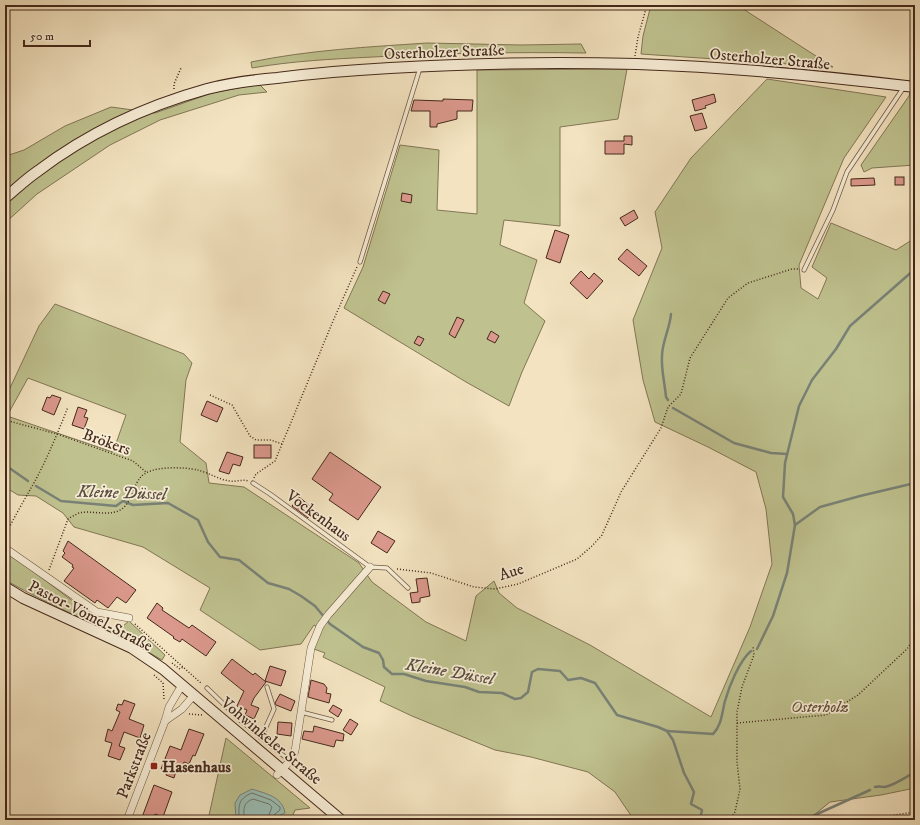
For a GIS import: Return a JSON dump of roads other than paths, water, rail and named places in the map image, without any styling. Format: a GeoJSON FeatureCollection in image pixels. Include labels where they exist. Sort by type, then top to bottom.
{"type":"FeatureCollection","features":[{"type":"Feature","properties":{"kind":"main road","name":"Osterholzer Straße"},"geometry":{"type":"LineString","coordinates":[[5,198],[37,171],[68,150],[102,130],[138,112],[209,89],[245,81],[321,72],[421,66],[524,63],[636,64],[765,72],[915,87]]}},
{"type":"Feature","properties":{"kind":"main road","name":"Pastor-Vömel-Straße"},"geometry":{"type":"LineString","coordinates":[[5,587],[23,598],[132,648],[163,669],[182,685]]}},
{"type":"Feature","properties":{"kind":"main road","name":"Vohwinkeler Straße"},"geometry":{"type":"LineString","coordinates":[[182,685],[279,772],[341,820]]}},
{"type":"Feature","properties":{"kind":"street","name":"Pastor-Vömel-Straße"},"geometry":{"type":"LineString","coordinates":[[5,548],[46,578],[97,612],[129,618]]}},
{"type":"Feature","properties":{"kind":"street"},"geometry":{"type":"LineString","coordinates":[[279,772],[290,761],[295,751],[310,648],[320,626],[328,615],[370,567]]}},
{"type":"Feature","properties":{"kind":"street","name":"Parkstraße"},"geometry":{"type":"LineString","coordinates":[[127,820],[169,707],[182,685]]}},
{"type":"Feature","properties":{"kind":"street","name":"Parkstraße"},"geometry":{"type":"LineString","coordinates":[[165,721],[182,709],[194,695]]}},
{"type":"Feature","properties":{"kind":"lane"},"geometry":{"type":"LineString","coordinates":[[360,262],[421,66]]}},
{"type":"Feature","properties":{"kind":"lane"},"geometry":{"type":"LineString","coordinates":[[804,270],[834,210],[847,172],[904,86]]}},
{"type":"Feature","properties":{"kind":"lane","name":"Vockenhaus"},"geometry":{"type":"LineString","coordinates":[[252,483],[270,494],[370,567]]}},
{"type":"Feature","properties":{"kind":"lane"},"geometry":{"type":"LineString","coordinates":[[370,567],[387,568],[408,588]]}},
{"type":"Feature","properties":{"kind":"lane","name":"Vohwinkeler Straße"},"geometry":{"type":"LineString","coordinates":[[261,738],[274,709],[267,687]]}},
{"type":"Feature","properties":{"kind":"lane","name":"Vohwinkeler Straße"},"geometry":{"type":"LineString","coordinates":[[207,688],[261,738],[290,761]]}},
{"type":"Feature","properties":{"kind":"lane"},"geometry":{"type":"LineString","coordinates":[[301,712],[332,720]]}},
{"type":"Feature","properties":{"kind":"lane"},"geometry":{"type":"LineString","coordinates":[[826,820],[833,817],[846,820]]}},
{"type":"Feature","properties":{"kind":"water"},"geometry":{"type":"Polygon","coordinates":[[[252,789],[273,796],[281,803],[285,813],[278,816],[275,820],[236,820],[235,803],[240,795],[252,789]]]}},
{"type":"Feature","properties":{"kind":"waterway"},"geometry":{"type":"LineString","coordinates":[[757,649],[773,616],[787,573],[795,525],[793,514],[783,497],[785,463],[799,406],[812,380],[836,349],[850,326],[915,269]]}},
{"type":"Feature","properties":{"kind":"waterway"},"geometry":{"type":"LineString","coordinates":[[668,400],[666,397],[663,377],[662,356],[671,314]]}},
{"type":"Feature","properties":{"kind":"waterway"},"geometry":{"type":"LineString","coordinates":[[673,408],[734,443],[771,453],[787,454]]}},
{"type":"Feature","properties":{"kind":"waterway","name":"Kleine Düssel"},"geometry":{"type":"LineString","coordinates":[[5,465],[28,481]]}},
{"type":"Feature","properties":{"kind":"waterway"},"geometry":{"type":"LineString","coordinates":[[795,525],[820,507],[915,483]]}},
{"type":"Feature","properties":{"kind":"waterway","name":"Kleine Düssel"},"geometry":{"type":"LineString","coordinates":[[36,486],[61,501],[116,506],[123,501],[133,505],[168,503],[198,520],[208,542],[220,557],[239,560],[268,583],[289,589],[301,596],[315,606],[330,624],[363,647],[379,653],[383,660],[384,667],[392,674],[404,674],[426,681],[465,687],[479,692],[502,693],[515,699],[521,698],[528,692],[532,672],[538,669],[560,671],[568,680],[581,678],[595,683],[617,715],[667,731],[673,740],[684,773],[694,792],[691,804],[702,810],[700,820]]}},
{"type":"Feature","properties":{"kind":"waterway"},"geometry":{"type":"LineString","coordinates":[[667,731],[713,734],[720,723],[725,701],[735,674],[742,661],[751,651]]}},
{"type":"Feature","properties":{"kind":"waterway"},"geometry":{"type":"LineString","coordinates":[[875,787],[889,786],[915,772]]}},
{"type":"Feature","properties":{"kind":"waterway"},"geometry":{"type":"LineString","coordinates":[[804,820],[870,790]]}},
{"type":"Feature","properties":{"kind":"place","name":"Hasenhaus"},"geometry":{"type":"Point","coordinates":[154,766]}},
{"type":"Feature","properties":{"kind":"park label","name":"Osterholz"},"geometry":{"type":"Point","coordinates":[820,706]}}]}
